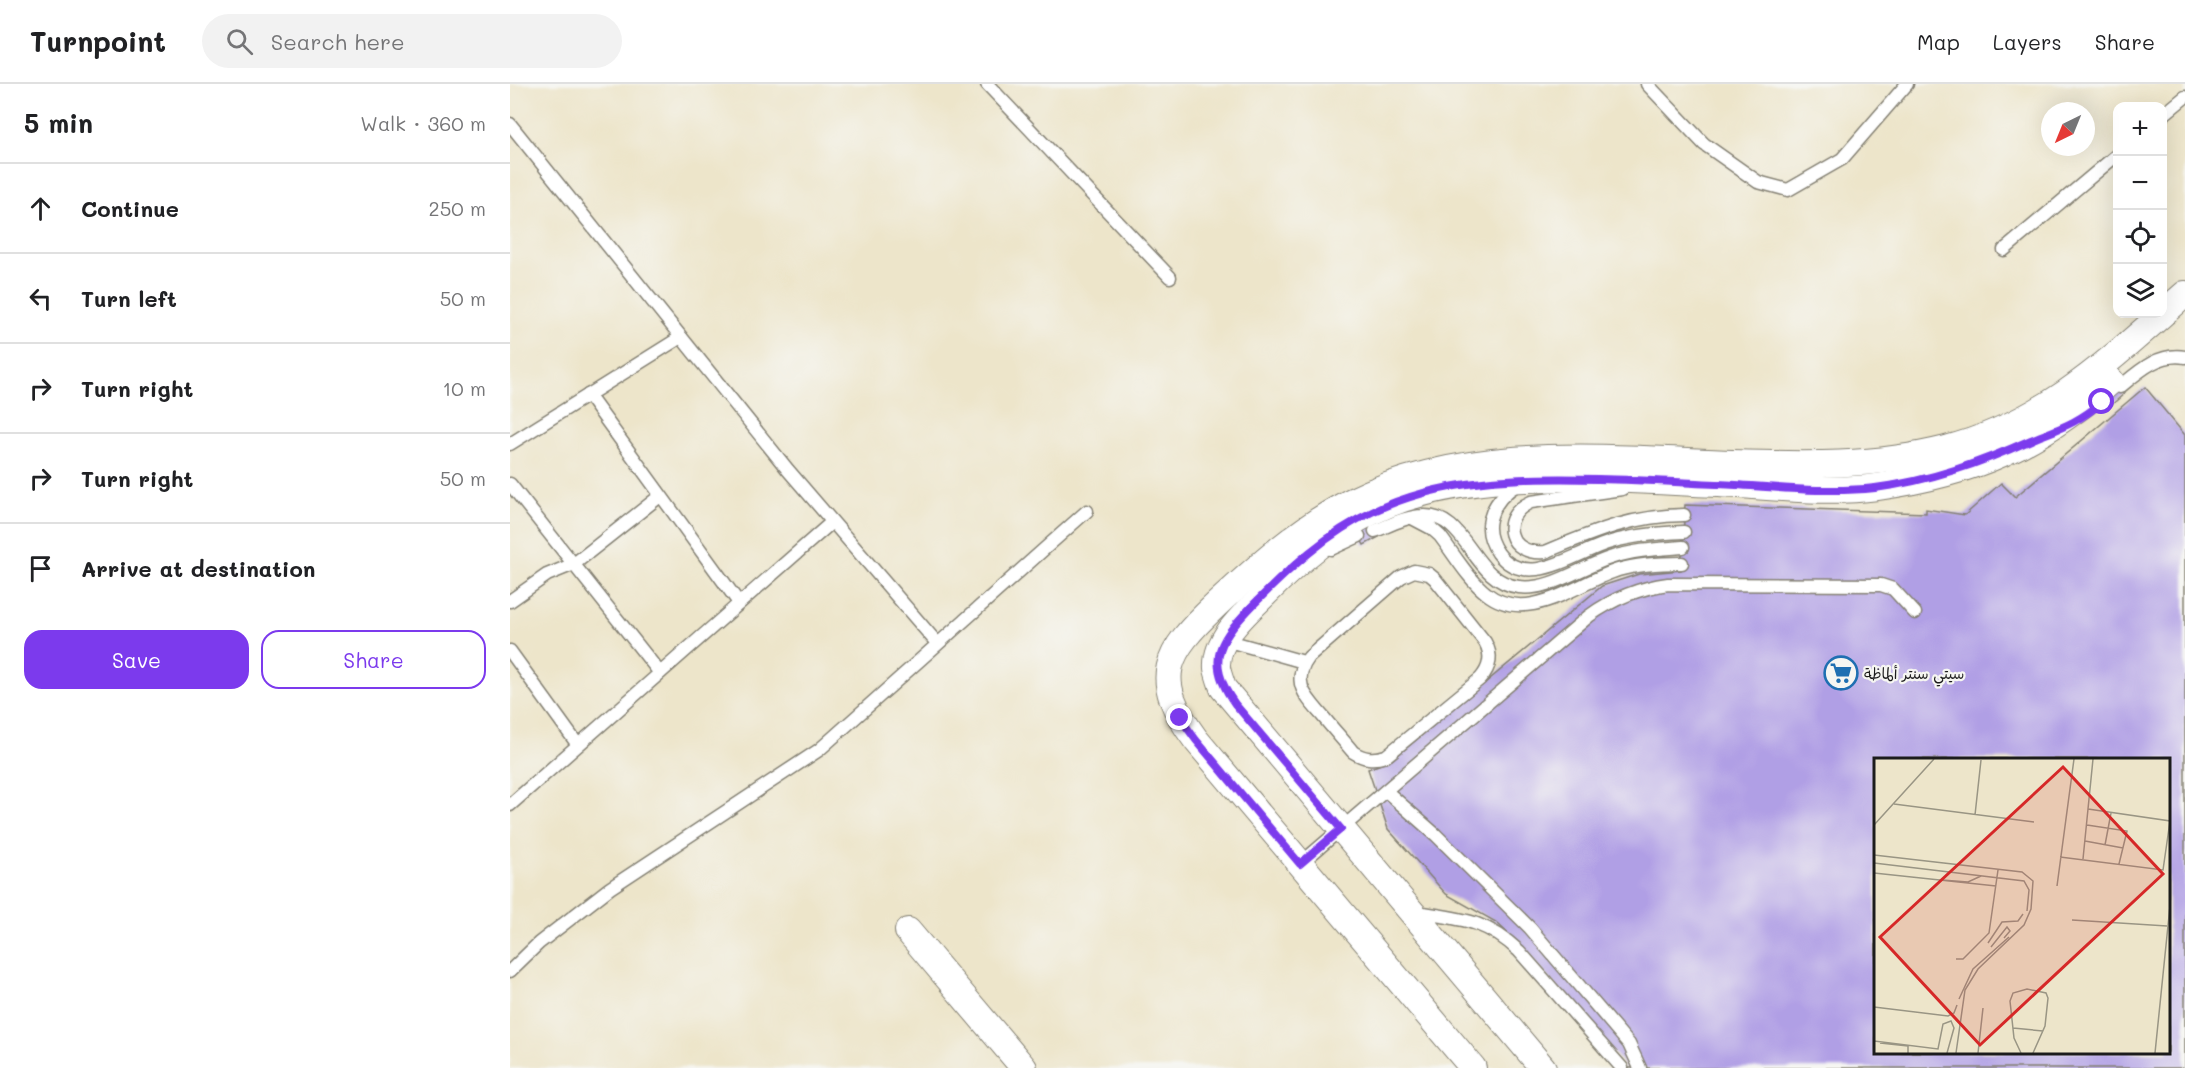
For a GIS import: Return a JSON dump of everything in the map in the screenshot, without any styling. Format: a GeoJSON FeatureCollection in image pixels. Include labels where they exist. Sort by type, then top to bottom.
{"type":"FeatureCollection","features":[{"type":"Feature","properties":{"kind":"street"},"geometry":{"type":"LineString","coordinates":[[1473,1068],[1185,726],[1172,702],[1169,685],[1173,656],[1188,631],[1256,567],[1318,520],[1352,501],[1387,486],[1423,474],[1473,464],[1592,457],[1830,465],[1910,456],[1946,449],[2014,424],[2047,407],[2106,363],[2185,294]]}},
{"type":"Feature","properties":{"kind":"street"},"geometry":{"type":"LineString","coordinates":[[1543,1068],[1223,688],[1217,669],[1219,654],[1225,640],[1239,620],[1276,583],[1318,546],[1343,528],[1397,501],[1455,486],[1529,478],[1657,481],[1812,490],[1875,488],[1941,475],[1972,466],[2034,439],[2062,421],[2185,316]]}},
{"type":"Feature","properties":{"kind":"street"},"geometry":{"type":"LineString","coordinates":[[908,931],[1024,1068]]}},
{"type":"Feature","properties":{"kind":"lane"},"geometry":{"type":"LineString","coordinates":[[987,84],[1170,277]]}},
{"type":"Feature","properties":{"kind":"lane"},"geometry":{"type":"LineString","coordinates":[[1647,84],[1704,144],[1758,182],[1788,190],[1842,159],[1906,84]]}},
{"type":"Feature","properties":{"kind":"lane"},"geometry":{"type":"LineString","coordinates":[[2167,113],[2185,97]]}},
{"type":"Feature","properties":{"kind":"lane"},"geometry":{"type":"LineString","coordinates":[[510,124],[788,470],[938,644]]}},
{"type":"Feature","properties":{"kind":"lane"},"geometry":{"type":"LineString","coordinates":[[2004,250],[2116,156]]}},
{"type":"Feature","properties":{"kind":"lane"},"geometry":{"type":"LineString","coordinates":[[510,444],[681,338]]}},
{"type":"Feature","properties":{"kind":"lane"},"geometry":{"type":"LineString","coordinates":[[2120,387],[2150,364],[2169,357],[2185,357]]}},
{"type":"Feature","properties":{"kind":"lane"},"geometry":{"type":"LineString","coordinates":[[588,395],[739,603]]}},
{"type":"Feature","properties":{"kind":"lane"},"geometry":{"type":"LineString","coordinates":[[2034,439],[2077,421],[2102,402]]}},
{"type":"Feature","properties":{"kind":"lane"},"geometry":{"type":"LineString","coordinates":[[1529,478],[1503,495],[1494,507],[1490,520],[1489,533],[1493,546],[1512,566],[1524,570],[1537,570],[1609,542],[1650,534],[1684,532]]}},
{"type":"Feature","properties":{"kind":"lane"},"geometry":{"type":"LineString","coordinates":[[1657,481],[1612,491],[1531,502],[1520,507],[1512,516],[1510,528],[1513,540],[1521,549],[1532,554],[1545,552],[1620,523],[1663,515],[1684,515]]}},
{"type":"Feature","properties":{"kind":"lane"},"geometry":{"type":"LineString","coordinates":[[510,484],[660,673]]}},
{"type":"Feature","properties":{"kind":"lane"},"geometry":{"type":"LineString","coordinates":[[510,601],[546,574],[574,564],[660,496]]}},
{"type":"Feature","properties":{"kind":"lane"},"geometry":{"type":"LineString","coordinates":[[510,971],[539,943],[609,888],[819,750],[1088,511]]}},
{"type":"Feature","properties":{"kind":"lane"},"geometry":{"type":"LineString","coordinates":[[1375,531],[1411,518],[1436,517],[1447,522],[1456,530],[1485,570],[1500,581],[1519,587],[1547,584],[1608,558],[1629,553],[1683,547]]}},
{"type":"Feature","properties":{"kind":"lane"},"geometry":{"type":"LineString","coordinates":[[1411,518],[1431,528],[1440,536],[1484,592],[1497,601],[1512,606],[1528,606],[1543,602],[1620,570],[1660,563],[1682,563]]}},
{"type":"Feature","properties":{"kind":"lane"},"geometry":{"type":"LineString","coordinates":[[510,805],[832,522]]}},
{"type":"Feature","properties":{"kind":"lane"},"geometry":{"type":"LineString","coordinates":[[1276,583],[1303,565],[1359,536]]}},
{"type":"Feature","properties":{"kind":"lane"},"geometry":{"type":"LineString","coordinates":[[1414,571],[1429,574],[1435,579],[1485,642],[1490,658],[1489,666],[1480,679],[1394,750],[1376,759],[1360,757],[1353,752],[1306,697],[1300,680],[1304,662],[1401,577],[1414,571]]}},
{"type":"Feature","properties":{"kind":"lane"},"geometry":{"type":"LineString","coordinates":[[1300,864],[1589,616],[1635,590],[1668,584],[1881,585],[1893,589],[1915,613]]}},
{"type":"Feature","properties":{"kind":"lane"},"geometry":{"type":"LineString","coordinates":[[1225,640],[1304,662]]}},
{"type":"Feature","properties":{"kind":"lane"},"geometry":{"type":"LineString","coordinates":[[510,651],[578,745]]}},
{"type":"Feature","properties":{"kind":"lane"},"geometry":{"type":"LineString","coordinates":[[1386,791],[1444,842],[1530,928],[1629,1044],[1640,1068]]}},
{"type":"Feature","properties":{"kind":"lane"},"geometry":{"type":"LineString","coordinates":[[1410,911],[1474,921],[1506,939],[1622,1068]]}},
{"type":"Feature","properties":{"kind":"building"},"geometry":{"type":"Polygon","coordinates":[[[2117,383],[2125,393],[2108,408],[2099,398],[2117,383]]]}},
{"type":"Feature","properties":{"kind":"building","name":"سيتي سنتر ألماظة"},"geometry":{"type":"Polygon","coordinates":[[[2145,387],[2185,435],[2185,1068],[1624,1068],[1625,1066],[1516,941],[1496,922],[1446,894],[1388,829],[1368,769],[1392,760],[1602,586],[1639,574],[1681,570],[1685,505],[1926,513],[1926,509],[1965,515],[2001,483],[2015,497],[2145,387]]]}},
{"type":"Feature","properties":{"kind":"building"},"geometry":{"type":"Polygon","coordinates":[[[1372,524],[1379,537],[1364,545],[1357,532],[1372,524]]]}},
{"type":"Feature","properties":{"kind":"place","name":"سيتي سنتر ألماظة"},"geometry":{"type":"Point","coordinates":[1841,673]}},
{"type":"Feature","properties":{"kind":"route"},"geometry":{"type":"LineString","coordinates":[[1180,718],[1300,864],[1341,829],[1235,704],[1223,688],[1217,669],[1219,654],[1225,640],[1239,620],[1276,583],[1318,546],[1343,528],[1397,501],[1427,492],[1513,479],[1657,481],[1812,490],[1875,488],[1941,475],[1972,466],[2063,429],[2102,402]]}}]}
